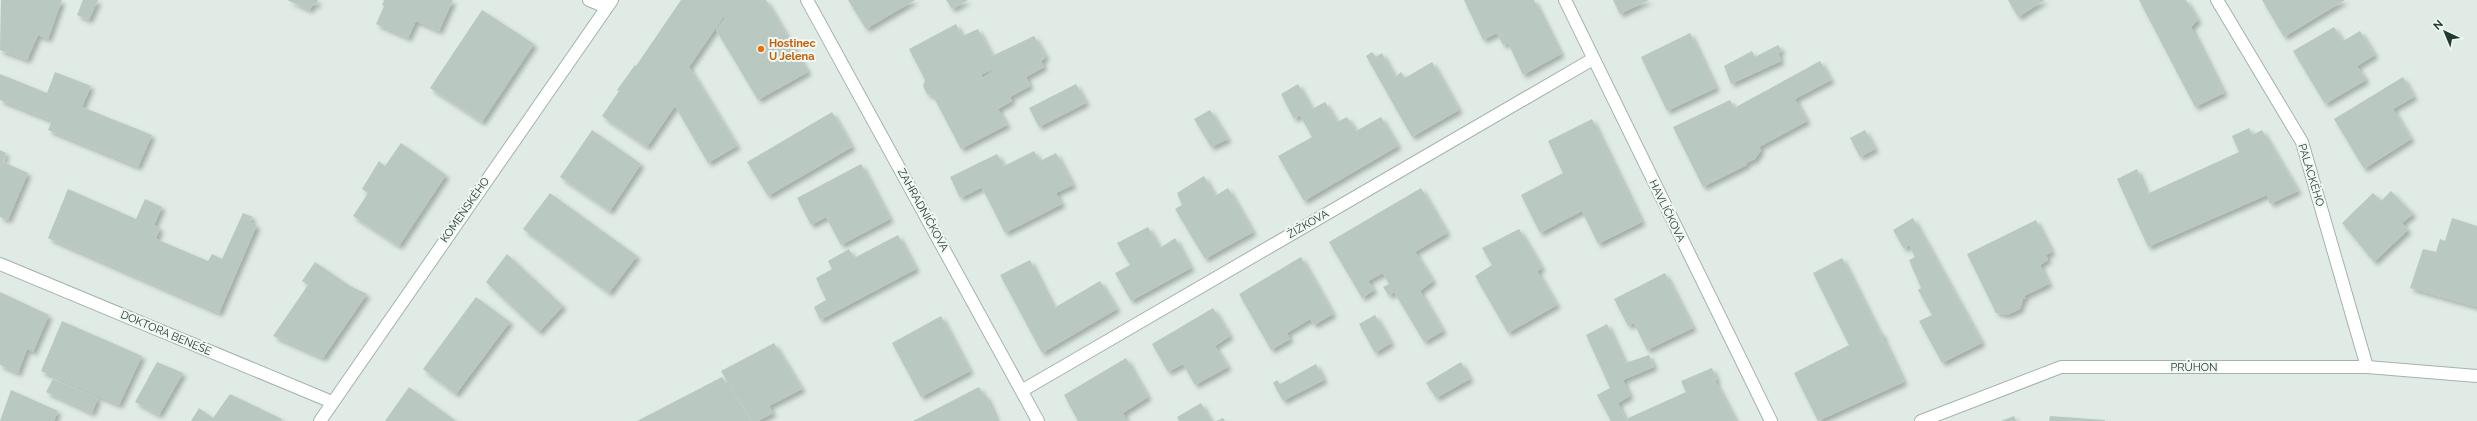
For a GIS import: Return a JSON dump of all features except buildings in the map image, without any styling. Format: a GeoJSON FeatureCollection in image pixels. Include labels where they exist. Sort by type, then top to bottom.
{"type":"FeatureCollection","features":[{"type":"Feature","properties":{"kind":"street"},"geometry":{"type":"LineString","coordinates":[[589,0],[609,4]]}},
{"type":"Feature","properties":{"kind":"street","name":"ZAHRADNÍČKOVA"},"geometry":{"type":"LineString","coordinates":[[807,0],[1038,421]]}},
{"type":"Feature","properties":{"kind":"street","name":"HAVLÍČKOVA"},"geometry":{"type":"LineString","coordinates":[[1565,0],[1771,421]]}},
{"type":"Feature","properties":{"kind":"street","name":"PALACKÉHO"},"geometry":{"type":"LineString","coordinates":[[2217,0],[2302,142],[2367,367]]}},
{"type":"Feature","properties":{"kind":"street","name":"KOMENSKÉHO"},"geometry":{"type":"LineString","coordinates":[[320,421],[609,4]]}},
{"type":"Feature","properties":{"kind":"street","name":"ŽIŽKOVA"},"geometry":{"type":"LineString","coordinates":[[1022,390],[1593,59]]}},
{"type":"Feature","properties":{"kind":"street","name":"DOKTORA BENEŠE"},"geometry":{"type":"LineString","coordinates":[[0,264],[332,402]]}},
{"type":"Feature","properties":{"kind":"street","name":"PRŮHON"},"geometry":{"type":"LineString","coordinates":[[1921,421],[2061,367],[2367,367],[2477,376]]}},
{"type":"Feature","properties":{"kind":"place","name":"Hostinec U Jelena"},"geometry":{"type":"Point","coordinates":[761,49]}}]}
